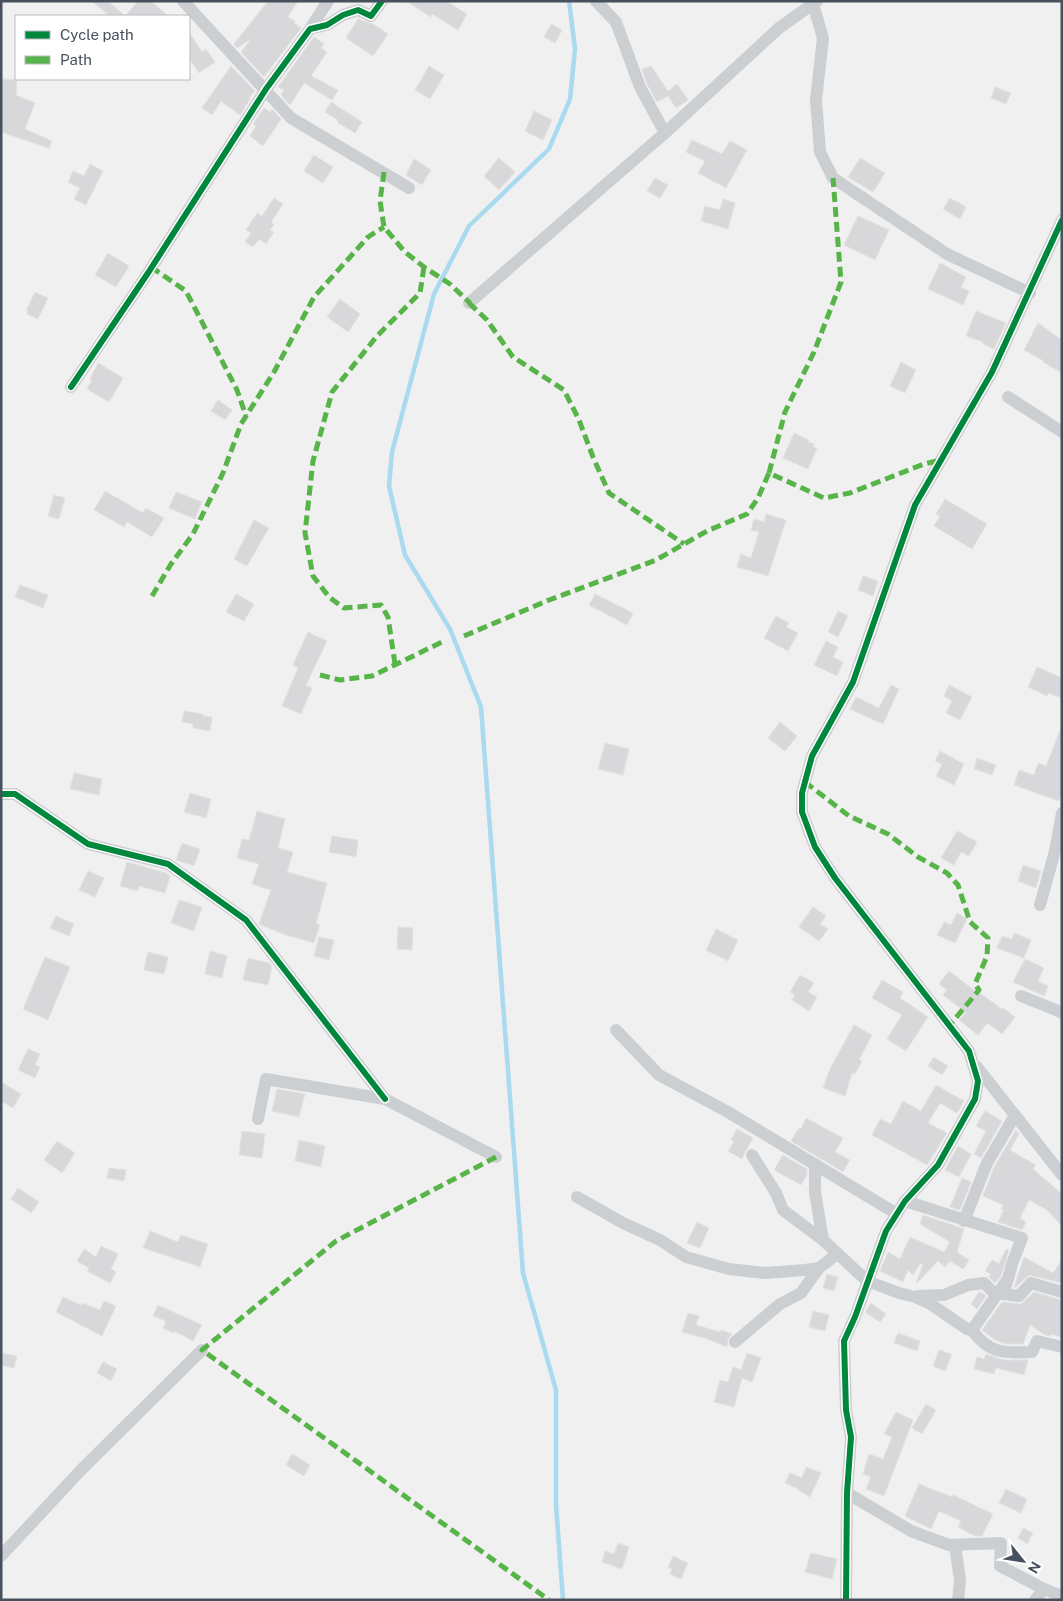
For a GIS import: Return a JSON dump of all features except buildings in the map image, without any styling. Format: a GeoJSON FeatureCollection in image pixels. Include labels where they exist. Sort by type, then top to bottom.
{"type":"FeatureCollection","features":[{"type":"Feature","properties":{"kind":"street"},"geometry":{"type":"LineString","coordinates":[[183,1],[291,118],[409,188]]}},
{"type":"Feature","properties":{"kind":"street"},"geometry":{"type":"LineString","coordinates":[[71,387],[148,273],[266,90],[328,1]]}},
{"type":"Feature","properties":{"kind":"street"},"geometry":{"type":"LineString","coordinates":[[310,29],[326,25],[342,15],[358,10],[371,16],[382,1]]}},
{"type":"Feature","properties":{"kind":"street"},"geometry":{"type":"LineString","coordinates":[[596,1],[616,22],[640,87],[665,133]]}},
{"type":"Feature","properties":{"kind":"street"},"geometry":{"type":"LineString","coordinates":[[469,303],[665,133],[779,28],[813,3],[823,38],[816,100],[820,152],[833,178],[948,254],[1030,293]]}},
{"type":"Feature","properties":{"kind":"street"},"geometry":{"type":"LineString","coordinates":[[846,1600],[847,1493],[851,1438],[846,1410],[844,1340],[886,1231],[905,1201],[938,1165],[975,1099],[978,1081],[969,1051],[835,878],[815,847],[802,812],[802,793],[812,756],[853,682],[915,505],[992,372],[1062,220]]}},
{"type":"Feature","properties":{"kind":"street"},"geometry":{"type":"LineString","coordinates":[[1008,397],[1062,432]]}},
{"type":"Feature","properties":{"kind":"street"},"geometry":{"type":"LineString","coordinates":[[1,794],[15,794],[88,844],[168,864],[246,920],[385,1100]]}},
{"type":"Feature","properties":{"kind":"street"},"geometry":{"type":"LineString","coordinates":[[1040,906],[1055,851],[1062,813]]}},
{"type":"Feature","properties":{"kind":"street"},"geometry":{"type":"LineString","coordinates":[[1021,996],[1062,1014]]}},
{"type":"Feature","properties":{"kind":"street"},"geometry":{"type":"LineString","coordinates":[[616,1030],[660,1075],[728,1112],[897,1214]]}},
{"type":"Feature","properties":{"kind":"street"},"geometry":{"type":"LineString","coordinates":[[974,1063],[1014,1117],[1062,1175]]}},
{"type":"Feature","properties":{"kind":"street"},"geometry":{"type":"LineString","coordinates":[[258,1119],[266,1079],[385,1100],[496,1157]]}},
{"type":"Feature","properties":{"kind":"street"},"geometry":{"type":"LineString","coordinates":[[964,1220],[987,1163],[1014,1117]]}},
{"type":"Feature","properties":{"kind":"street"},"geometry":{"type":"LineString","coordinates":[[752,1155],[776,1193],[783,1210],[822,1240],[867,1281],[899,1293],[915,1296],[944,1295],[968,1286],[984,1283],[996,1295]]}},
{"type":"Feature","properties":{"kind":"street"},"geometry":{"type":"LineString","coordinates":[[815,1164],[815,1192],[822,1240]]}},
{"type":"Feature","properties":{"kind":"street"},"geometry":{"type":"LineString","coordinates":[[577,1197],[623,1223],[660,1240],[686,1257],[729,1269],[764,1273],[819,1268]]}},
{"type":"Feature","properties":{"kind":"street"},"geometry":{"type":"LineString","coordinates":[[905,1201],[1022,1238],[1003,1294],[1019,1296],[1031,1283],[1062,1292]]}},
{"type":"Feature","properties":{"kind":"street"},"geometry":{"type":"LineString","coordinates":[[735,1342],[780,1304],[801,1293],[819,1268],[837,1254]]}},
{"type":"Feature","properties":{"kind":"street"},"geometry":{"type":"LineString","coordinates":[[972,1330],[1008,1279]]}},
{"type":"Feature","properties":{"kind":"street"},"geometry":{"type":"LineString","coordinates":[[915,1296],[967,1329],[972,1330],[979,1340],[993,1349],[1008,1353],[1032,1352],[1037,1342],[1062,1347]]}},
{"type":"Feature","properties":{"kind":"street"},"geometry":{"type":"LineString","coordinates":[[1,1556],[80,1471],[202,1350]]}},
{"type":"Feature","properties":{"kind":"street"},"geometry":{"type":"LineString","coordinates":[[847,1493],[911,1530],[950,1545],[1001,1543],[1000,1566],[1044,1589],[1062,1596]]}},
{"type":"Feature","properties":{"kind":"street"},"geometry":{"type":"LineString","coordinates":[[955,1545],[960,1580],[958,1600]]}},
{"type":"Feature","properties":{"kind":"street"},"geometry":{"type":"LineString","coordinates":[[1035,1600],[1044,1589]]}},
{"type":"Feature","properties":{"kind":"waterway"},"geometry":{"type":"LineString","coordinates":[[563,1600],[556,1505],[556,1390],[523,1273],[481,707],[450,629],[405,555],[389,486],[392,452],[434,294],[469,226],[549,149],[570,99],[575,49],[569,1]]}},
{"type":"Feature","properties":{"kind":"marked path"},"geometry":{"type":"LineString","coordinates":[[384,172],[380,201],[384,227],[405,252],[450,284],[470,303]]}},
{"type":"Feature","properties":{"kind":"marked path"},"geometry":{"type":"LineString","coordinates":[[769,473],[785,412],[814,352],[841,282],[833,178]]}},
{"type":"Feature","properties":{"kind":"marked path"},"geometry":{"type":"LineString","coordinates":[[152,596],[171,564],[193,534],[223,473],[241,424],[274,372],[314,297],[368,237],[384,227]]}},
{"type":"Feature","properties":{"kind":"marked path"},"geometry":{"type":"LineString","coordinates":[[151,267],[186,291],[237,390],[246,416]]}},
{"type":"Feature","properties":{"kind":"marked path"},"geometry":{"type":"LineString","coordinates":[[395,664],[388,617],[381,605],[344,608],[329,597],[313,576],[305,533],[313,461],[332,392],[377,336],[420,293],[424,267]]}},
{"type":"Feature","properties":{"kind":"marked path"},"geometry":{"type":"LineString","coordinates":[[469,303],[487,320],[513,357],[564,390],[579,420],[609,493],[684,544]]}},
{"type":"Feature","properties":{"kind":"marked path"},"geometry":{"type":"LineString","coordinates":[[464,636],[549,600],[656,560],[707,531],[747,514],[758,498],[769,473],[824,498],[850,493],[924,464],[941,460]]}},
{"type":"Feature","properties":{"kind":"marked path"},"geometry":{"type":"LineString","coordinates":[[320,675],[340,680],[372,676],[442,642]]}},
{"type":"Feature","properties":{"kind":"marked path"},"geometry":{"type":"LineString","coordinates":[[805,782],[849,816],[888,834],[918,857],[947,873],[958,885],[970,922],[988,938],[987,956],[975,984],[979,990],[949,1026]]}},
{"type":"Feature","properties":{"kind":"marked path"},"geometry":{"type":"LineString","coordinates":[[496,1157],[336,1241],[202,1350],[549,1600]]}},
{"type":"Feature","properties":{"kind":"cycle path"},"geometry":{"type":"LineString","coordinates":[[71,387],[148,273],[266,89],[310,29],[327,25],[343,15],[358,10],[371,16],[382,1]]}},
{"type":"Feature","properties":{"kind":"cycle path"},"geometry":{"type":"LineString","coordinates":[[846,1600],[847,1493],[851,1437],[846,1410],[844,1341],[855,1317],[886,1231],[905,1201],[938,1165],[975,1099],[978,1081],[969,1051],[835,878],[815,847],[802,812],[802,793],[812,756],[853,682],[915,505],[992,372],[1062,220]]}},
{"type":"Feature","properties":{"kind":"cycle path"},"geometry":{"type":"LineString","coordinates":[[1,794],[15,794],[88,844],[168,864],[246,920],[385,1099]]}}]}
